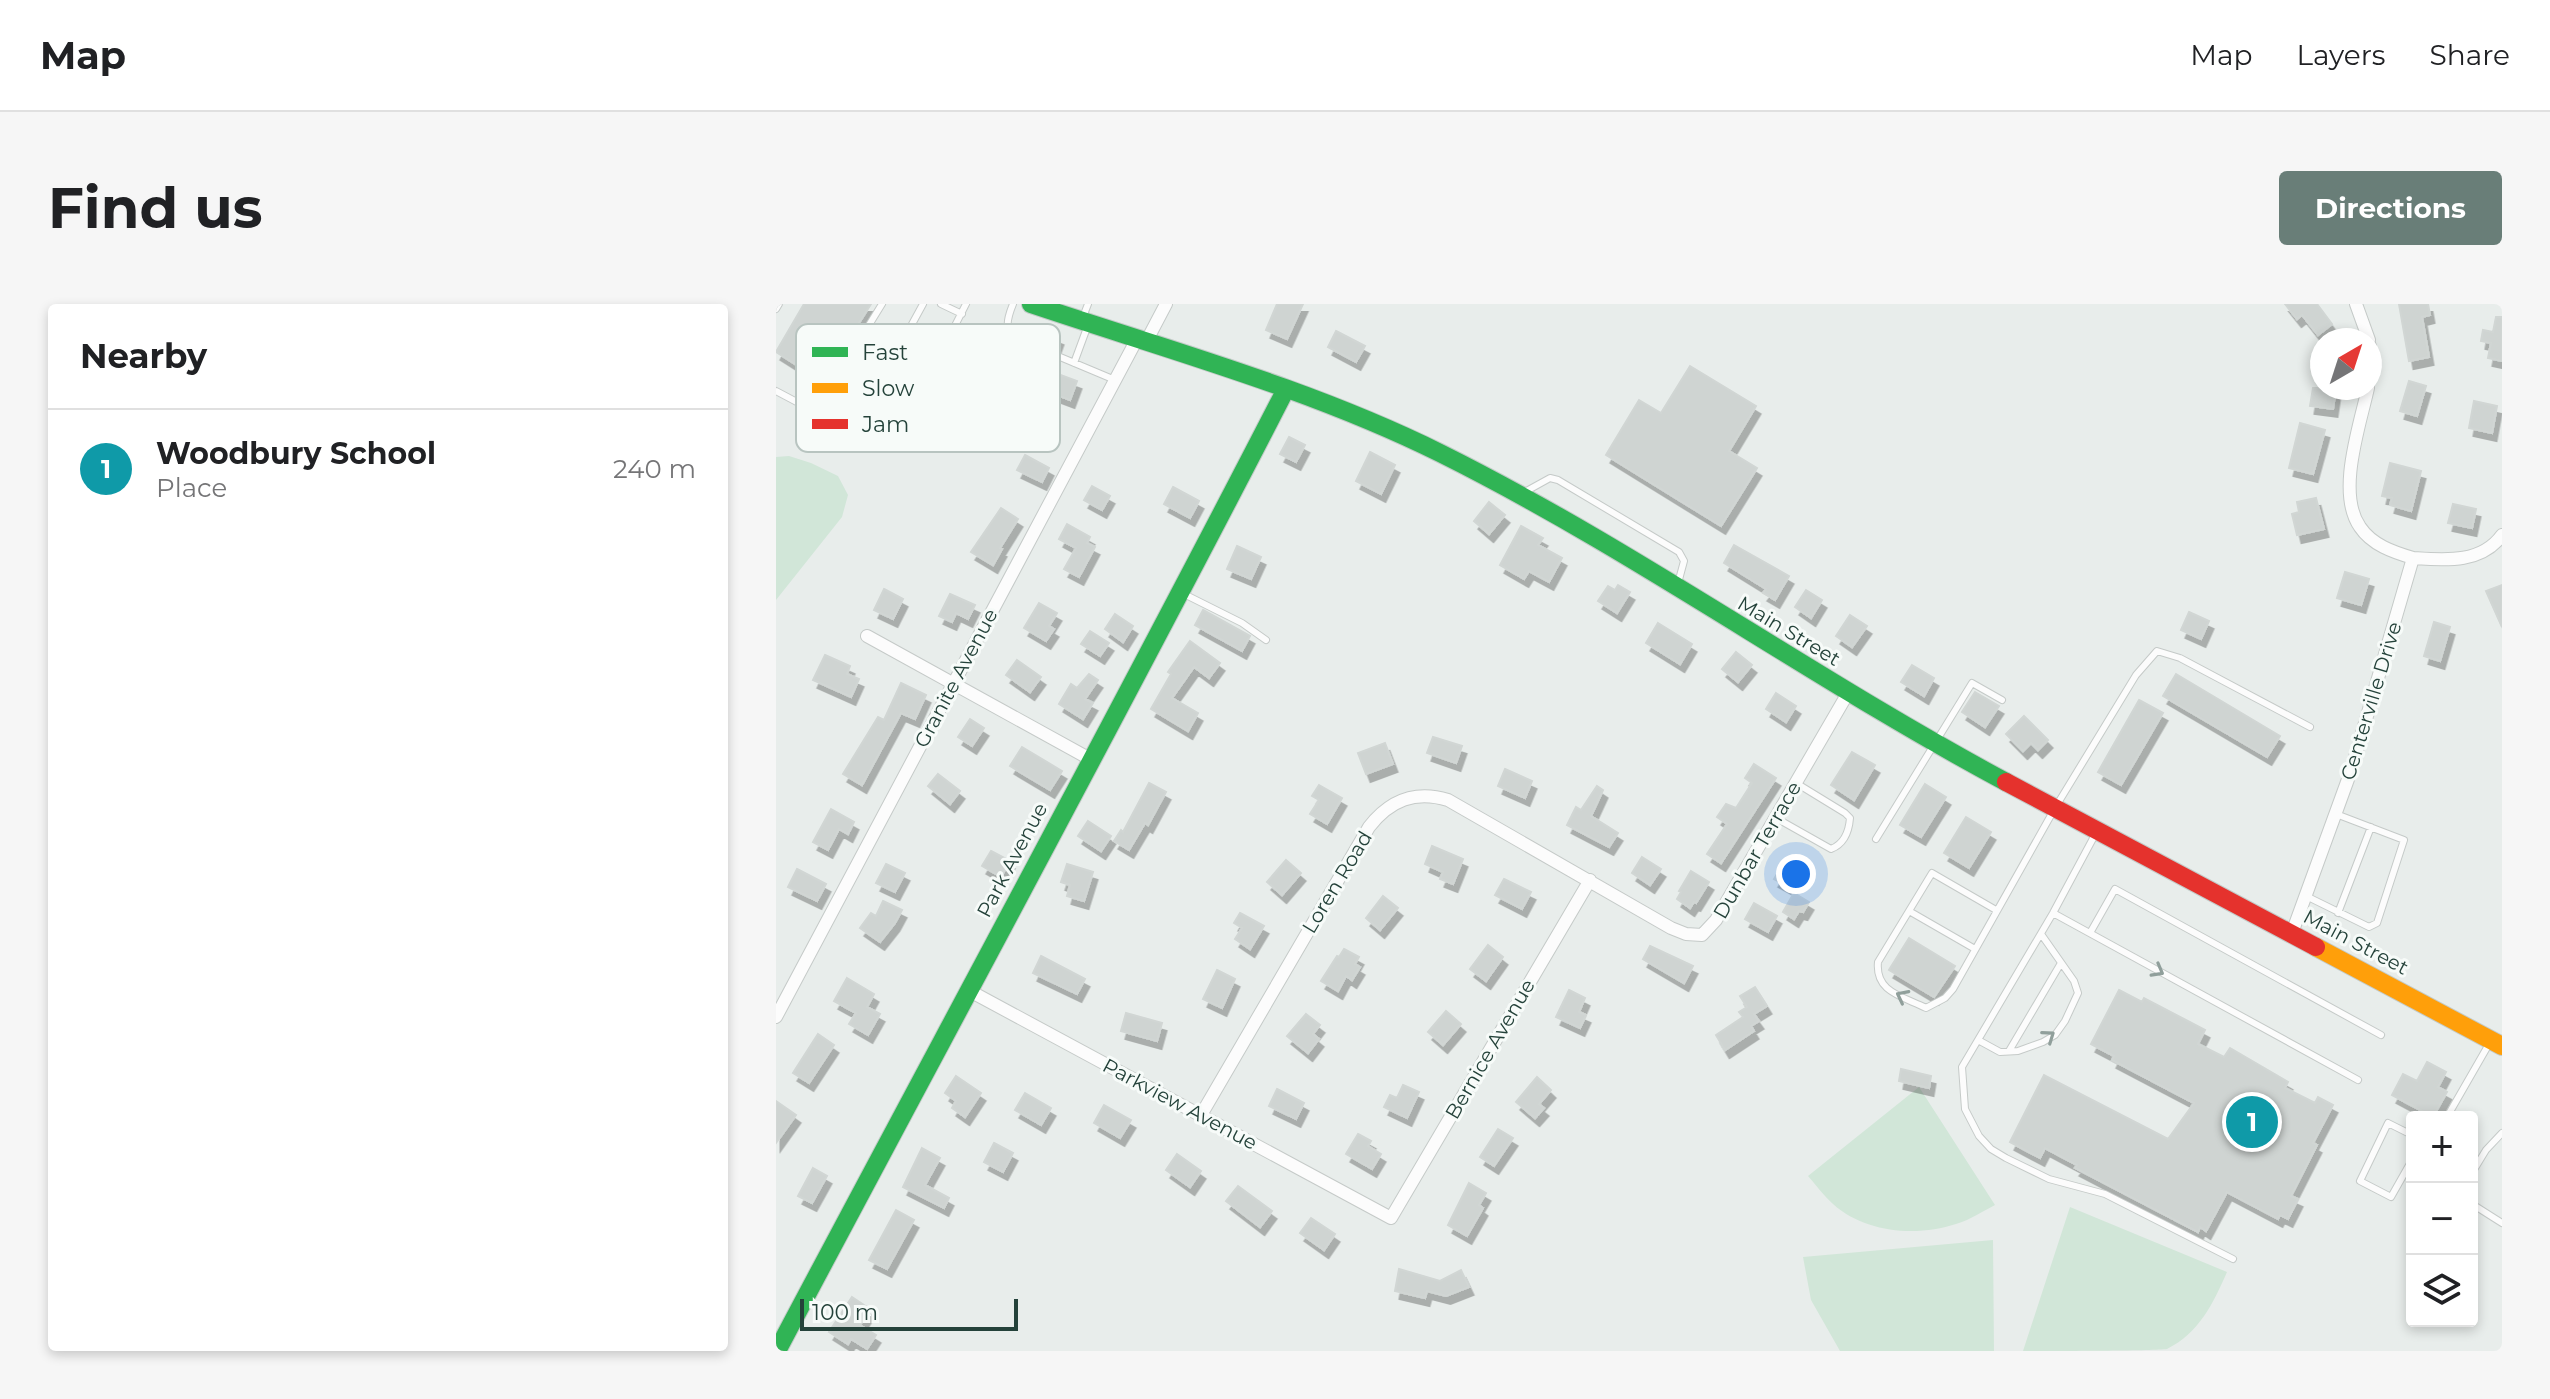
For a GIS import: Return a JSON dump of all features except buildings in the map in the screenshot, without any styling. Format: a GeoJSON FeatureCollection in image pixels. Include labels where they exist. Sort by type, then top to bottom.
{"type":"FeatureCollection","features":[{"type":"Feature","properties":{"kind":"main road","name":"Main Street"},"geometry":{"type":"LineString","coordinates":[[1031,304],[1086,316],[1141,341],[1286,389],[1398,433],[1520,495],[1935,744],[2496,1043]]}},
{"type":"Feature","properties":{"kind":"main road","name":"Park Avenue"},"geometry":{"type":"LineString","coordinates":[[778,1350],[1181,593],[1286,389]]}},
{"type":"Feature","properties":{"kind":"street","name":"Granite Avenue"},"geometry":{"type":"LineString","coordinates":[[776,1017],[1115,380],[1166,304]]}},
{"type":"Feature","properties":{"kind":"street"},"geometry":{"type":"LineString","coordinates":[[2356,304],[2365,328]]}},
{"type":"Feature","properties":{"kind":"street"},"geometry":{"type":"LineString","coordinates":[[2365,400],[2351,466],[2351,495],[2356,520],[2368,537],[2413,558],[2449,560],[2478,555],[2502,535]]}},
{"type":"Feature","properties":{"kind":"street","name":"Centerville Drive"},"geometry":{"type":"LineString","coordinates":[[2292,933],[2336,814],[2413,558]]}},
{"type":"Feature","properties":{"kind":"street"},"geometry":{"type":"LineString","coordinates":[[867,636],[1090,759]]}},
{"type":"Feature","properties":{"kind":"street","name":"Dunbar Terrace"},"geometry":{"type":"LineString","coordinates":[[1590,880],[1680,932],[1702,935],[1716,920],[1848,693]]}},
{"type":"Feature","properties":{"kind":"street","name":"Loren Road"},"geometry":{"type":"LineString","coordinates":[[1201,1115],[1369,827],[1383,810],[1414,795],[1448,800],[1590,880]]}},
{"type":"Feature","properties":{"kind":"street","name":"Bernice Avenue"},"geometry":{"type":"LineString","coordinates":[[1391,1218],[1590,880]]}},
{"type":"Feature","properties":{"kind":"street","name":"Parkview Avenue"},"geometry":{"type":"LineString","coordinates":[[968,990],[1391,1218]]}},
{"type":"Feature","properties":{"kind":"lane"},"geometry":{"type":"LineString","coordinates":[[776,309],[779,304]]}},
{"type":"Feature","properties":{"kind":"lane"},"geometry":{"type":"LineString","coordinates":[[870,324],[882,304]]}},
{"type":"Feature","properties":{"kind":"lane"},"geometry":{"type":"LineString","coordinates":[[912,324],[923,304]]}},
{"type":"Feature","properties":{"kind":"lane"},"geometry":{"type":"LineString","coordinates":[[941,304],[962,314]]}},
{"type":"Feature","properties":{"kind":"lane"},"geometry":{"type":"LineString","coordinates":[[957,324],[966,304]]}},
{"type":"Feature","properties":{"kind":"lane"},"geometry":{"type":"LineString","coordinates":[[1007,324],[1013,304]]}},
{"type":"Feature","properties":{"kind":"lane"},"geometry":{"type":"LineString","coordinates":[[1074,363],[1086,316]]}},
{"type":"Feature","properties":{"kind":"lane"},"geometry":{"type":"LineString","coordinates":[[1060,357],[1115,380]]}},
{"type":"Feature","properties":{"kind":"lane"},"geometry":{"type":"LineString","coordinates":[[776,391],[796,402]]}},
{"type":"Feature","properties":{"kind":"lane"},"geometry":{"type":"LineString","coordinates":[[1520,495],[1550,478],[1558,480],[1679,552],[1684,561],[1676,589]]}},
{"type":"Feature","properties":{"kind":"lane"},"geometry":{"type":"LineString","coordinates":[[1181,593],[1242,623],[1266,640]]}},
{"type":"Feature","properties":{"kind":"lane"},"geometry":{"type":"LineString","coordinates":[[1996,910],[1932,873],[1878,962],[1876,975],[1882,986],[1926,1008],[1945,998],[1953,989],[2055,808],[2136,675],[2157,651],[2180,658],[2310,727]]}},
{"type":"Feature","properties":{"kind":"lane"},"geometry":{"type":"LineString","coordinates":[[1876,839],[1972,683],[2002,700]]}},
{"type":"Feature","properties":{"kind":"lane"},"geometry":{"type":"LineString","coordinates":[[1776,818],[1831,849],[1838,846],[1845,836],[1850,818],[1796,783]]}},
{"type":"Feature","properties":{"kind":"lane"},"geometry":{"type":"LineString","coordinates":[[2306,896],[2369,927],[2377,923],[2404,840],[2336,814]]}},
{"type":"Feature","properties":{"kind":"lane"},"geometry":{"type":"LineString","coordinates":[[2338,913],[2371,827]]}},
{"type":"Feature","properties":{"kind":"lane"},"geometry":{"type":"LineString","coordinates":[[2098,830],[1962,1067],[1965,1109],[1991,1149],[2049,1179],[2105,1194],[2233,1259]]}},
{"type":"Feature","properties":{"kind":"lane"},"geometry":{"type":"LineString","coordinates":[[2090,933],[2115,889],[2381,1035]]}},
{"type":"Feature","properties":{"kind":"lane"},"geometry":{"type":"LineString","coordinates":[[1909,911],[1975,949]]}},
{"type":"Feature","properties":{"kind":"lane"},"geometry":{"type":"LineString","coordinates":[[2053,913],[2358,1080]]}},
{"type":"Feature","properties":{"kind":"lane"},"geometry":{"type":"LineString","coordinates":[[1978,1040],[2000,1052],[2018,1051],[2055,1035],[2065,1021],[2078,993],[2074,981],[2041,934]]}},
{"type":"Feature","properties":{"kind":"lane"},"geometry":{"type":"LineString","coordinates":[[2009,1051],[2061,963]]}},
{"type":"Feature","properties":{"kind":"lane"},"geometry":{"type":"LineString","coordinates":[[2451,1111],[2496,1043]]}},
{"type":"Feature","properties":{"kind":"lane"},"geometry":{"type":"LineString","coordinates":[[2406,1132],[2388,1123],[2360,1181],[2391,1197],[2406,1171]]}},
{"type":"Feature","properties":{"kind":"lane"},"geometry":{"type":"LineString","coordinates":[[2478,1163],[2502,1133]]}},
{"type":"Feature","properties":{"kind":"lane"},"geometry":{"type":"LineString","coordinates":[[2478,1208],[2502,1223]]}},
{"type":"Feature","properties":{"kind":"green space"},"geometry":{"type":"Polygon","coordinates":[[[789,456],[838,476],[848,495],[842,517],[776,600],[776,457],[789,456]]]}},
{"type":"Feature","properties":{"kind":"green space"},"geometry":{"type":"Polygon","coordinates":[[[1919,1087],[1995,1205],[1961,1222],[1925,1230],[1892,1230],[1846,1214],[1808,1176],[1919,1087]]]}},
{"type":"Feature","properties":{"kind":"green space"},"geometry":{"type":"Polygon","coordinates":[[[2070,1207],[2227,1272],[2210,1306],[2188,1335],[2167,1349],[2023,1351],[2070,1207]]]}},
{"type":"Feature","properties":{"kind":"green space"},"geometry":{"type":"Polygon","coordinates":[[[1993,1240],[1994,1351],[1840,1351],[1811,1300],[1803,1257],[1993,1240]]]}},
{"type":"Feature","properties":{"kind":"traffic: fast"},"geometry":{"type":"LineString","coordinates":[[1031,304],[1290,390],[1440,453],[1584,531],[1864,701],[2006,782]]}},
{"type":"Feature","properties":{"kind":"traffic: fast"},"geometry":{"type":"LineString","coordinates":[[777,1351],[1286,389]]}},
{"type":"Feature","properties":{"kind":"traffic: slow"},"geometry":{"type":"LineString","coordinates":[[2316,947],[2502,1046]]}},
{"type":"Feature","properties":{"kind":"traffic: jam"},"geometry":{"type":"LineString","coordinates":[[2006,782],[2316,947]]}},
{"type":"Feature","properties":{"kind":"place","name":"Woodbury School"},"geometry":{"type":"Point","coordinates":[2252,1122]}}]}
